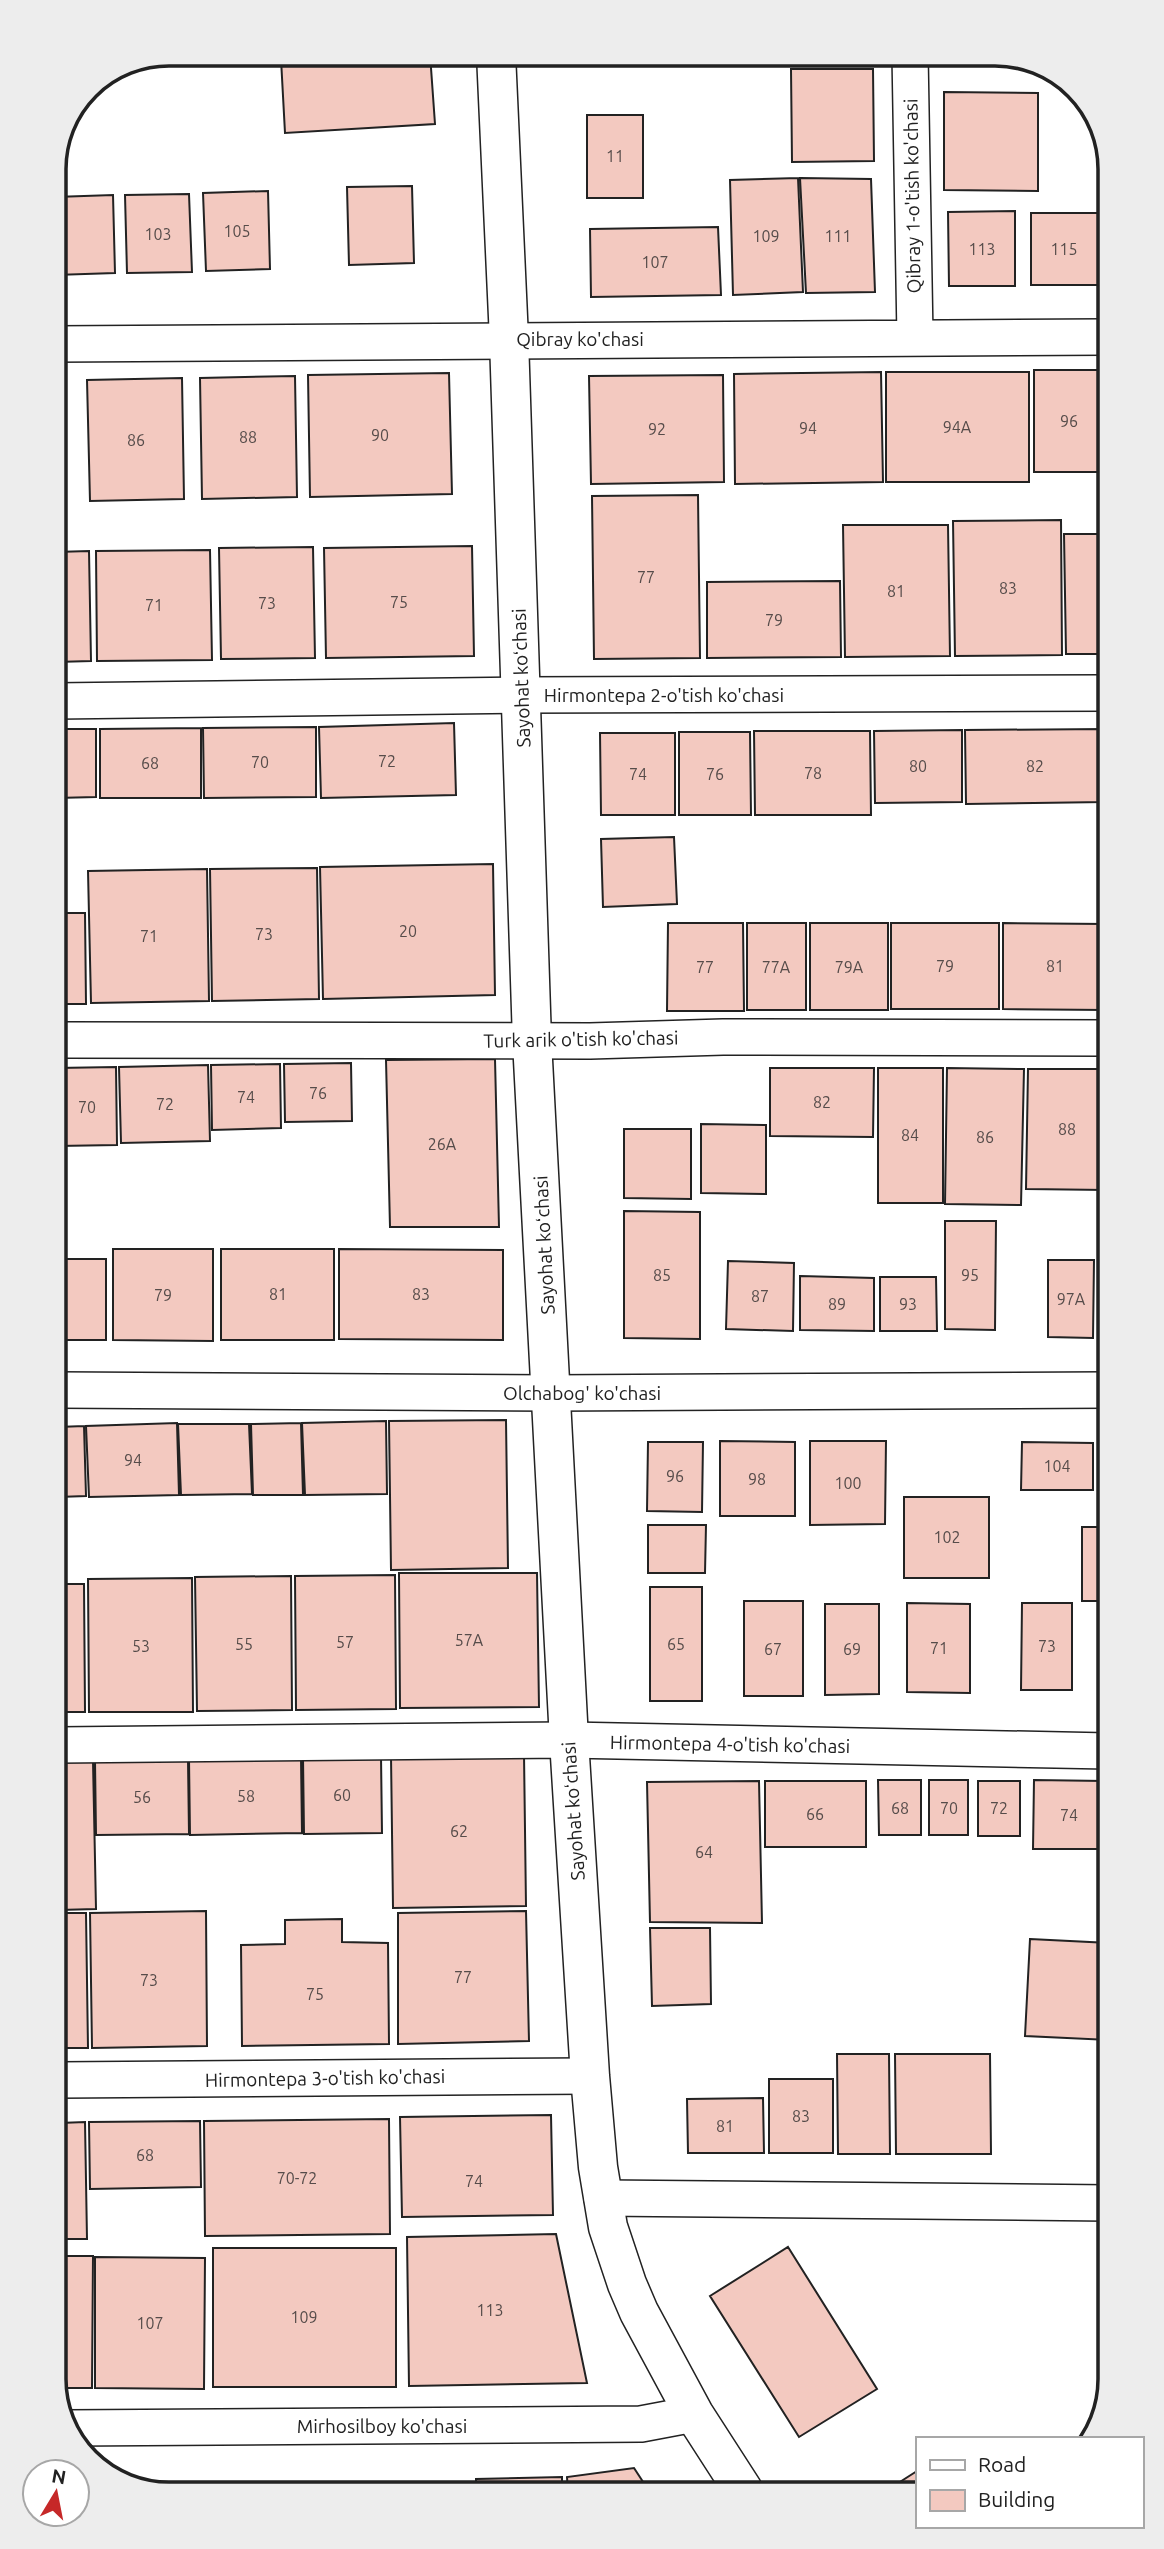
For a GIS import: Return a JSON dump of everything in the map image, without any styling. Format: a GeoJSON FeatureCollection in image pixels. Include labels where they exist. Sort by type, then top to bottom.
{"type":"FeatureCollection","features":[{"type":"Feature","properties":{"kind":"street","name":"Sayohat koʻchasi"},"geometry":{"type":"LineString","coordinates":[[497,66],[522,695],[532,1041],[569,1740],[590,2076],[602,2198],[626,2284],[695,2414],[738,2482]]}},
{"type":"Feature","properties":{"kind":"street","name":"Qibray 1-o'tish ko'chasi"},"geometry":{"type":"LineString","coordinates":[[910,67],[915,337]]}},
{"type":"Feature","properties":{"kind":"street","name":"Qibray ko'chasi"},"geometry":{"type":"LineString","coordinates":[[67,344],[1098,337]]}},
{"type":"Feature","properties":{"kind":"street","name":"Hirmontepa 2-o'tish ko'chasi"},"geometry":{"type":"LineString","coordinates":[[67,701],[1098,692]]}},
{"type":"Feature","properties":{"kind":"street","name":"Turk arik o'tish ko'chasi"},"geometry":{"type":"LineString","coordinates":[[67,1040],[1098,1038]]}},
{"type":"Feature","properties":{"kind":"street","name":"Olchabog' ko'chasi"},"geometry":{"type":"LineString","coordinates":[[66,1390],[552,1393],[1098,1390]]}},
{"type":"Feature","properties":{"kind":"street","name":"Hirmontepa 4-o'tish ko'chasi"},"geometry":{"type":"LineString","coordinates":[[66,1745],[569,1740],[1098,1751]]}},
{"type":"Feature","properties":{"kind":"street","name":"Hirmontepa 3-o'tish ko'chasi"},"geometry":{"type":"LineString","coordinates":[[66,2080],[590,2076]]}},
{"type":"Feature","properties":{"kind":"street"},"geometry":{"type":"LineString","coordinates":[[602,2198],[1098,2203]]}},
{"type":"Feature","properties":{"kind":"street","name":"Mirhosilboy ko'chasi"},"geometry":{"type":"LineString","coordinates":[[79,2428],[641,2424],[695,2414]]}},
{"type":"Feature","properties":{"kind":"building"},"geometry":{"type":"Polygon","coordinates":[[[281,66],[431,66],[435,124],[285,133],[281,66]]]}},
{"type":"Feature","properties":{"kind":"building"},"geometry":{"type":"Polygon","coordinates":[[[791,69],[873,69],[874,161],[792,162],[791,69]]]}},
{"type":"Feature","properties":{"kind":"building"},"geometry":{"type":"Polygon","coordinates":[[[944,92],[1038,93],[1038,191],[944,190],[944,92]]]}},
{"type":"Feature","properties":{"kind":"building"},"geometry":{"type":"Polygon","coordinates":[[[587,115],[643,115],[643,198],[587,198],[587,115]]]}},
{"type":"Feature","properties":{"kind":"building"},"geometry":{"type":"Polygon","coordinates":[[[798,178],[803,292],[733,295],[730,180],[798,178]]]}},
{"type":"Feature","properties":{"kind":"building"},"geometry":{"type":"Polygon","coordinates":[[[800,178],[871,179],[875,292],[806,293],[800,178]]]}},
{"type":"Feature","properties":{"kind":"building"},"geometry":{"type":"Polygon","coordinates":[[[412,186],[414,263],[349,265],[347,187],[412,186]]]}},
{"type":"Feature","properties":{"kind":"building"},"geometry":{"type":"Polygon","coordinates":[[[268,191],[270,269],[206,271],[203,193],[268,191]]]}},
{"type":"Feature","properties":{"kind":"building"},"geometry":{"type":"Polygon","coordinates":[[[189,194],[192,272],[127,273],[125,195],[189,194]]]}},
{"type":"Feature","properties":{"kind":"building"},"geometry":{"type":"Polygon","coordinates":[[[113,195],[115,273],[67,275],[67,197],[113,195]]]}},
{"type":"Feature","properties":{"kind":"building"},"geometry":{"type":"Polygon","coordinates":[[[1015,211],[1015,286],[949,286],[948,212],[1015,211]]]}},
{"type":"Feature","properties":{"kind":"building"},"geometry":{"type":"Polygon","coordinates":[[[1031,213],[1098,213],[1098,285],[1031,285],[1031,213]]]}},
{"type":"Feature","properties":{"kind":"building"},"geometry":{"type":"Polygon","coordinates":[[[718,227],[721,295],[591,297],[590,229],[718,227]]]}},
{"type":"Feature","properties":{"kind":"building"},"geometry":{"type":"Polygon","coordinates":[[[1034,370],[1098,370],[1098,472],[1034,472],[1034,370]]]}},
{"type":"Feature","properties":{"kind":"building"},"geometry":{"type":"Polygon","coordinates":[[[881,372],[883,482],[735,484],[734,374],[881,372]]]}},
{"type":"Feature","properties":{"kind":"building"},"geometry":{"type":"Polygon","coordinates":[[[886,372],[1029,372],[1029,482],[886,482],[886,372]]]}},
{"type":"Feature","properties":{"kind":"building"},"geometry":{"type":"Polygon","coordinates":[[[449,373],[452,494],[310,497],[308,375],[449,373]]]}},
{"type":"Feature","properties":{"kind":"building"},"geometry":{"type":"Polygon","coordinates":[[[723,375],[724,482],[591,484],[589,376],[723,375]]]}},
{"type":"Feature","properties":{"kind":"building"},"geometry":{"type":"Polygon","coordinates":[[[295,376],[297,497],[202,499],[200,378],[295,376]]]}},
{"type":"Feature","properties":{"kind":"building"},"geometry":{"type":"Polygon","coordinates":[[[182,378],[184,499],[90,501],[87,380],[182,378]]]}},
{"type":"Feature","properties":{"kind":"building"},"geometry":{"type":"Polygon","coordinates":[[[698,495],[700,658],[594,659],[592,496],[698,495]]]}},
{"type":"Feature","properties":{"kind":"building"},"geometry":{"type":"Polygon","coordinates":[[[1061,520],[1062,655],[955,656],[953,521],[1061,520]]]}},
{"type":"Feature","properties":{"kind":"building"},"geometry":{"type":"Polygon","coordinates":[[[843,525],[948,525],[950,656],[845,657],[843,525]]]}},
{"type":"Feature","properties":{"kind":"building"},"geometry":{"type":"Polygon","coordinates":[[[1064,534],[1098,534],[1098,654],[1066,654],[1064,534]]]}},
{"type":"Feature","properties":{"kind":"building"},"geometry":{"type":"Polygon","coordinates":[[[472,546],[474,656],[326,658],[324,548],[472,546]]]}},
{"type":"Feature","properties":{"kind":"building"},"geometry":{"type":"Polygon","coordinates":[[[313,547],[315,658],[221,659],[219,548],[313,547]]]}},
{"type":"Feature","properties":{"kind":"building"},"geometry":{"type":"Polygon","coordinates":[[[210,550],[212,660],[97,661],[96,551],[210,550]]]}},
{"type":"Feature","properties":{"kind":"building"},"geometry":{"type":"Polygon","coordinates":[[[89,551],[91,661],[67,662],[67,552],[89,551]]]}},
{"type":"Feature","properties":{"kind":"building"},"geometry":{"type":"Polygon","coordinates":[[[840,581],[841,657],[707,658],[707,582],[840,581]]]}},
{"type":"Feature","properties":{"kind":"building"},"geometry":{"type":"Polygon","coordinates":[[[454,723],[456,795],[321,798],[319,727],[454,723]]]}},
{"type":"Feature","properties":{"kind":"building"},"geometry":{"type":"Polygon","coordinates":[[[316,727],[316,797],[204,798],[203,728],[316,727]]]}},
{"type":"Feature","properties":{"kind":"building"},"geometry":{"type":"Polygon","coordinates":[[[201,728],[201,798],[100,798],[100,729],[201,728]]]}},
{"type":"Feature","properties":{"kind":"building"},"geometry":{"type":"Polygon","coordinates":[[[67,729],[96,729],[96,797],[67,798],[67,729]]]}},
{"type":"Feature","properties":{"kind":"building"},"geometry":{"type":"Polygon","coordinates":[[[1098,729],[1098,802],[966,804],[965,730],[1098,729]]]}},
{"type":"Feature","properties":{"kind":"building"},"geometry":{"type":"Polygon","coordinates":[[[962,730],[962,802],[875,803],[874,731],[962,730]]]}},
{"type":"Feature","properties":{"kind":"building"},"geometry":{"type":"Polygon","coordinates":[[[754,731],[870,731],[871,815],[755,815],[754,731]]]}},
{"type":"Feature","properties":{"kind":"building"},"geometry":{"type":"Polygon","coordinates":[[[679,732],[750,732],[751,815],[679,815],[679,732]]]}},
{"type":"Feature","properties":{"kind":"building"},"geometry":{"type":"Polygon","coordinates":[[[600,733],[675,733],[675,815],[601,815],[600,733]]]}},
{"type":"Feature","properties":{"kind":"building"},"geometry":{"type":"Polygon","coordinates":[[[674,837],[677,904],[603,907],[601,839],[674,837]]]}},
{"type":"Feature","properties":{"kind":"building"},"geometry":{"type":"Polygon","coordinates":[[[493,864],[495,995],[323,999],[320,867],[493,864]]]}},
{"type":"Feature","properties":{"kind":"building"},"geometry":{"type":"Polygon","coordinates":[[[317,868],[319,999],[212,1001],[210,869],[317,868]]]}},
{"type":"Feature","properties":{"kind":"building"},"geometry":{"type":"Polygon","coordinates":[[[207,869],[209,1001],[91,1003],[88,871],[207,869]]]}},
{"type":"Feature","properties":{"kind":"building"},"geometry":{"type":"Polygon","coordinates":[[[67,913],[85,913],[86,1004],[67,1004],[67,913]]]}},
{"type":"Feature","properties":{"kind":"building"},"geometry":{"type":"Polygon","coordinates":[[[668,923],[743,923],[744,1011],[667,1011],[668,923]]]}},
{"type":"Feature","properties":{"kind":"building"},"geometry":{"type":"Polygon","coordinates":[[[747,923],[806,923],[806,1010],[747,1010],[747,923]]]}},
{"type":"Feature","properties":{"kind":"building"},"geometry":{"type":"Polygon","coordinates":[[[810,923],[888,923],[888,1010],[810,1010],[810,923]]]}},
{"type":"Feature","properties":{"kind":"building"},"geometry":{"type":"Polygon","coordinates":[[[891,923],[999,923],[999,1009],[891,1009],[891,923]]]}},
{"type":"Feature","properties":{"kind":"building"},"geometry":{"type":"Polygon","coordinates":[[[1003,923],[1098,924],[1098,1010],[1003,1009],[1003,923]]]}},
{"type":"Feature","properties":{"kind":"building"},"geometry":{"type":"Polygon","coordinates":[[[495,1059],[499,1227],[390,1227],[386,1060],[495,1059]]]}},
{"type":"Feature","properties":{"kind":"building"},"geometry":{"type":"Polygon","coordinates":[[[351,1063],[352,1121],[285,1122],[284,1064],[351,1063]]]}},
{"type":"Feature","properties":{"kind":"building"},"geometry":{"type":"Polygon","coordinates":[[[280,1064],[281,1128],[212,1130],[211,1065],[280,1064]]]}},
{"type":"Feature","properties":{"kind":"building"},"geometry":{"type":"Polygon","coordinates":[[[208,1065],[210,1141],[121,1143],[119,1067],[208,1065]]]}},
{"type":"Feature","properties":{"kind":"building"},"geometry":{"type":"Polygon","coordinates":[[[116,1067],[117,1145],[67,1146],[67,1068],[116,1067]]]}},
{"type":"Feature","properties":{"kind":"building"},"geometry":{"type":"Polygon","coordinates":[[[770,1068],[874,1068],[873,1137],[770,1136],[770,1068]]]}},
{"type":"Feature","properties":{"kind":"building"},"geometry":{"type":"Polygon","coordinates":[[[878,1068],[943,1068],[943,1203],[878,1203],[878,1068]]]}},
{"type":"Feature","properties":{"kind":"building"},"geometry":{"type":"Polygon","coordinates":[[[947,1068],[1024,1069],[1021,1205],[945,1204],[947,1068]]]}},
{"type":"Feature","properties":{"kind":"building"},"geometry":{"type":"Polygon","coordinates":[[[1028,1069],[1098,1069],[1098,1190],[1026,1189],[1028,1069]]]}},
{"type":"Feature","properties":{"kind":"building"},"geometry":{"type":"Polygon","coordinates":[[[701,1124],[766,1125],[766,1194],[701,1193],[701,1124]]]}},
{"type":"Feature","properties":{"kind":"building"},"geometry":{"type":"Polygon","coordinates":[[[624,1129],[691,1129],[691,1199],[624,1198],[624,1129]]]}},
{"type":"Feature","properties":{"kind":"building"},"geometry":{"type":"Polygon","coordinates":[[[624,1211],[700,1212],[700,1339],[624,1338],[624,1211]]]}},
{"type":"Feature","properties":{"kind":"building"},"geometry":{"type":"Polygon","coordinates":[[[945,1221],[996,1221],[995,1330],[945,1329],[945,1221]]]}},
{"type":"Feature","properties":{"kind":"building"},"geometry":{"type":"Polygon","coordinates":[[[113,1249],[213,1249],[213,1341],[113,1340],[113,1249]]]}},
{"type":"Feature","properties":{"kind":"building"},"geometry":{"type":"Polygon","coordinates":[[[221,1249],[334,1249],[334,1340],[221,1340],[221,1249]]]}},
{"type":"Feature","properties":{"kind":"building"},"geometry":{"type":"Polygon","coordinates":[[[339,1249],[503,1250],[503,1340],[339,1339],[339,1249]]]}},
{"type":"Feature","properties":{"kind":"building"},"geometry":{"type":"Polygon","coordinates":[[[67,1259],[106,1259],[106,1340],[66,1340],[67,1259]]]}},
{"type":"Feature","properties":{"kind":"building"},"geometry":{"type":"Polygon","coordinates":[[[1048,1260],[1094,1260],[1093,1338],[1048,1337],[1048,1260]]]}},
{"type":"Feature","properties":{"kind":"building"},"geometry":{"type":"Polygon","coordinates":[[[728,1261],[794,1263],[793,1331],[726,1329],[728,1261]]]}},
{"type":"Feature","properties":{"kind":"building"},"geometry":{"type":"Polygon","coordinates":[[[800,1276],[874,1278],[874,1331],[800,1330],[800,1276]]]}},
{"type":"Feature","properties":{"kind":"building"},"geometry":{"type":"Polygon","coordinates":[[[880,1277],[936,1277],[937,1331],[880,1331],[880,1277]]]}},
{"type":"Feature","properties":{"kind":"building"},"geometry":{"type":"Polygon","coordinates":[[[506,1420],[508,1568],[391,1570],[389,1421],[506,1420]]]}},
{"type":"Feature","properties":{"kind":"building"},"geometry":{"type":"Polygon","coordinates":[[[386,1421],[387,1494],[305,1495],[302,1423],[386,1421]]]}},
{"type":"Feature","properties":{"kind":"building"},"geometry":{"type":"Polygon","coordinates":[[[177,1423],[179,1495],[89,1497],[86,1426],[177,1423]]]}},
{"type":"Feature","properties":{"kind":"building"},"geometry":{"type":"Polygon","coordinates":[[[301,1423],[303,1495],[253,1495],[251,1424],[301,1423]]]}},
{"type":"Feature","properties":{"kind":"building"},"geometry":{"type":"Polygon","coordinates":[[[178,1424],[249,1424],[252,1494],[181,1495],[178,1424]]]}},
{"type":"Feature","properties":{"kind":"building"},"geometry":{"type":"Polygon","coordinates":[[[84,1426],[86,1496],[66,1497],[66,1427],[84,1426]]]}},
{"type":"Feature","properties":{"kind":"building"},"geometry":{"type":"Polygon","coordinates":[[[720,1441],[795,1442],[795,1516],[720,1516],[720,1441]]]}},
{"type":"Feature","properties":{"kind":"building"},"geometry":{"type":"Polygon","coordinates":[[[810,1441],[886,1441],[885,1524],[810,1525],[810,1441]]]}},
{"type":"Feature","properties":{"kind":"building"},"geometry":{"type":"Polygon","coordinates":[[[648,1442],[703,1442],[702,1512],[647,1511],[648,1442]]]}},
{"type":"Feature","properties":{"kind":"building"},"geometry":{"type":"Polygon","coordinates":[[[1022,1442],[1093,1443],[1093,1490],[1021,1490],[1022,1442]]]}},
{"type":"Feature","properties":{"kind":"building"},"geometry":{"type":"Polygon","coordinates":[[[904,1497],[989,1497],[989,1578],[904,1578],[904,1497]]]}},
{"type":"Feature","properties":{"kind":"building"},"geometry":{"type":"Polygon","coordinates":[[[648,1525],[706,1525],[705,1573],[648,1573],[648,1525]]]}},
{"type":"Feature","properties":{"kind":"building"},"geometry":{"type":"Polygon","coordinates":[[[1082,1527],[1098,1527],[1098,1601],[1082,1601],[1082,1527]]]}},
{"type":"Feature","properties":{"kind":"building"},"geometry":{"type":"Polygon","coordinates":[[[399,1573],[537,1573],[539,1707],[400,1708],[399,1573]]]}},
{"type":"Feature","properties":{"kind":"building"},"geometry":{"type":"Polygon","coordinates":[[[395,1575],[396,1709],[296,1710],[295,1576],[395,1575]]]}},
{"type":"Feature","properties":{"kind":"building"},"geometry":{"type":"Polygon","coordinates":[[[291,1576],[292,1710],[197,1711],[195,1577],[291,1576]]]}},
{"type":"Feature","properties":{"kind":"building"},"geometry":{"type":"Polygon","coordinates":[[[192,1578],[193,1712],[89,1712],[88,1579],[192,1578]]]}},
{"type":"Feature","properties":{"kind":"building"},"geometry":{"type":"Polygon","coordinates":[[[66,1584],[84,1584],[85,1712],[66,1712],[66,1584]]]}},
{"type":"Feature","properties":{"kind":"building"},"geometry":{"type":"Polygon","coordinates":[[[650,1587],[702,1587],[702,1701],[650,1701],[650,1587]]]}},
{"type":"Feature","properties":{"kind":"building"},"geometry":{"type":"Polygon","coordinates":[[[744,1601],[803,1601],[803,1696],[744,1696],[744,1601]]]}},
{"type":"Feature","properties":{"kind":"building"},"geometry":{"type":"Polygon","coordinates":[[[907,1603],[970,1604],[970,1693],[907,1692],[907,1603]]]}},
{"type":"Feature","properties":{"kind":"building"},"geometry":{"type":"Polygon","coordinates":[[[1022,1603],[1072,1603],[1072,1690],[1021,1690],[1022,1603]]]}},
{"type":"Feature","properties":{"kind":"building"},"geometry":{"type":"Polygon","coordinates":[[[825,1604],[879,1604],[879,1694],[825,1695],[825,1604]]]}},
{"type":"Feature","properties":{"kind":"building"},"geometry":{"type":"Polygon","coordinates":[[[524,1754],[526,1906],[393,1908],[391,1756],[524,1754]]]}},
{"type":"Feature","properties":{"kind":"building"},"geometry":{"type":"Polygon","coordinates":[[[381,1756],[382,1833],[304,1834],[303,1757],[381,1756]]]}},
{"type":"Feature","properties":{"kind":"building"},"geometry":{"type":"Polygon","coordinates":[[[301,1758],[302,1833],[190,1835],[189,1759],[301,1758]]]}},
{"type":"Feature","properties":{"kind":"building"},"geometry":{"type":"Polygon","coordinates":[[[188,1759],[189,1834],[96,1835],[95,1761],[188,1759]]]}},
{"type":"Feature","properties":{"kind":"building"},"geometry":{"type":"Polygon","coordinates":[[[66,1761],[93,1761],[96,1909],[66,1910],[66,1761]]]}},
{"type":"Feature","properties":{"kind":"building"},"geometry":{"type":"Polygon","coordinates":[[[878,1780],[921,1780],[921,1835],[879,1835],[878,1780]]]}},
{"type":"Feature","properties":{"kind":"building"},"geometry":{"type":"Polygon","coordinates":[[[929,1780],[968,1780],[968,1835],[929,1835],[929,1780]]]}},
{"type":"Feature","properties":{"kind":"building"},"geometry":{"type":"Polygon","coordinates":[[[1034,1780],[1098,1781],[1098,1849],[1033,1849],[1034,1780]]]}},
{"type":"Feature","properties":{"kind":"building"},"geometry":{"type":"Polygon","coordinates":[[[759,1781],[762,1923],[650,1922],[647,1782],[759,1781]]]}},
{"type":"Feature","properties":{"kind":"building"},"geometry":{"type":"Polygon","coordinates":[[[765,1781],[866,1781],[866,1847],[765,1847],[765,1781]]]}},
{"type":"Feature","properties":{"kind":"building"},"geometry":{"type":"Polygon","coordinates":[[[978,1781],[1020,1781],[1020,1836],[978,1836],[978,1781]]]}},
{"type":"Feature","properties":{"kind":"building"},"geometry":{"type":"Polygon","coordinates":[[[206,1911],[207,2046],[92,2048],[90,1913],[206,1911]]]}},
{"type":"Feature","properties":{"kind":"building"},"geometry":{"type":"Polygon","coordinates":[[[526,1911],[529,2041],[398,2044],[398,1913],[526,1911]]]}},
{"type":"Feature","properties":{"kind":"building"},"geometry":{"type":"Polygon","coordinates":[[[66,1913],[86,1913],[88,2048],[66,2048],[66,1913]]]}},
{"type":"Feature","properties":{"kind":"building"},"geometry":{"type":"Polygon","coordinates":[[[342,1919],[342,1942],[388,1943],[389,2044],[242,2046],[241,1945],[285,1944],[285,1920],[342,1919]]]}},
{"type":"Feature","properties":{"kind":"building"},"geometry":{"type":"Polygon","coordinates":[[[650,1928],[710,1928],[711,2004],[652,2006],[650,1928]]]}},
{"type":"Feature","properties":{"kind":"building"},"geometry":{"type":"Polygon","coordinates":[[[1030,1939],[1098,1942],[1098,2039],[1025,2036],[1030,1939]]]}},
{"type":"Feature","properties":{"kind":"building"},"geometry":{"type":"Polygon","coordinates":[[[837,2054],[889,2054],[890,2154],[838,2154],[837,2054]]]}},
{"type":"Feature","properties":{"kind":"building"},"geometry":{"type":"Polygon","coordinates":[[[895,2054],[990,2054],[991,2154],[896,2154],[895,2054]]]}},
{"type":"Feature","properties":{"kind":"building"},"geometry":{"type":"Polygon","coordinates":[[[769,2079],[833,2079],[833,2153],[769,2153],[769,2079]]]}},
{"type":"Feature","properties":{"kind":"building"},"geometry":{"type":"Polygon","coordinates":[[[763,2098],[764,2153],[688,2153],[687,2099],[763,2098]]]}},
{"type":"Feature","properties":{"kind":"building"},"geometry":{"type":"Polygon","coordinates":[[[551,2115],[553,2215],[402,2217],[400,2117],[551,2115]]]}},
{"type":"Feature","properties":{"kind":"building"},"geometry":{"type":"Polygon","coordinates":[[[389,2119],[390,2234],[205,2236],[204,2121],[389,2119]]]}},
{"type":"Feature","properties":{"kind":"building"},"geometry":{"type":"Polygon","coordinates":[[[200,2121],[201,2187],[90,2189],[89,2122],[200,2121]]]}},
{"type":"Feature","properties":{"kind":"building"},"geometry":{"type":"Polygon","coordinates":[[[85,2122],[87,2239],[66,2239],[66,2123],[85,2122]]]}},
{"type":"Feature","properties":{"kind":"building"},"geometry":{"type":"Polygon","coordinates":[[[556,2234],[587,2383],[409,2386],[407,2237],[556,2234]]]}},
{"type":"Feature","properties":{"kind":"building"},"geometry":{"type":"Polygon","coordinates":[[[788,2247],[877,2389],[799,2437],[710,2296],[788,2247]]]}},
{"type":"Feature","properties":{"kind":"building"},"geometry":{"type":"Polygon","coordinates":[[[213,2248],[396,2248],[396,2387],[213,2387],[213,2248]]]}},
{"type":"Feature","properties":{"kind":"building"},"geometry":{"type":"Polygon","coordinates":[[[66,2256],[93,2256],[92,2388],[67,2388],[66,2256]]]}},
{"type":"Feature","properties":{"kind":"building"},"geometry":{"type":"Polygon","coordinates":[[[95,2257],[205,2258],[204,2389],[95,2388],[95,2257]]]}},
{"type":"Feature","properties":{"kind":"building"},"geometry":{"type":"Polygon","coordinates":[[[634,2468],[643,2482],[567,2482],[567,2477],[634,2468]]]}},
{"type":"Feature","properties":{"kind":"building"},"geometry":{"type":"Polygon","coordinates":[[[916,2472],[916,2482],[900,2482],[916,2472]]]}},
{"type":"Feature","properties":{"kind":"building"},"geometry":{"type":"Polygon","coordinates":[[[562,2477],[562,2482],[476,2482],[476,2479],[562,2477]]]}}]}
